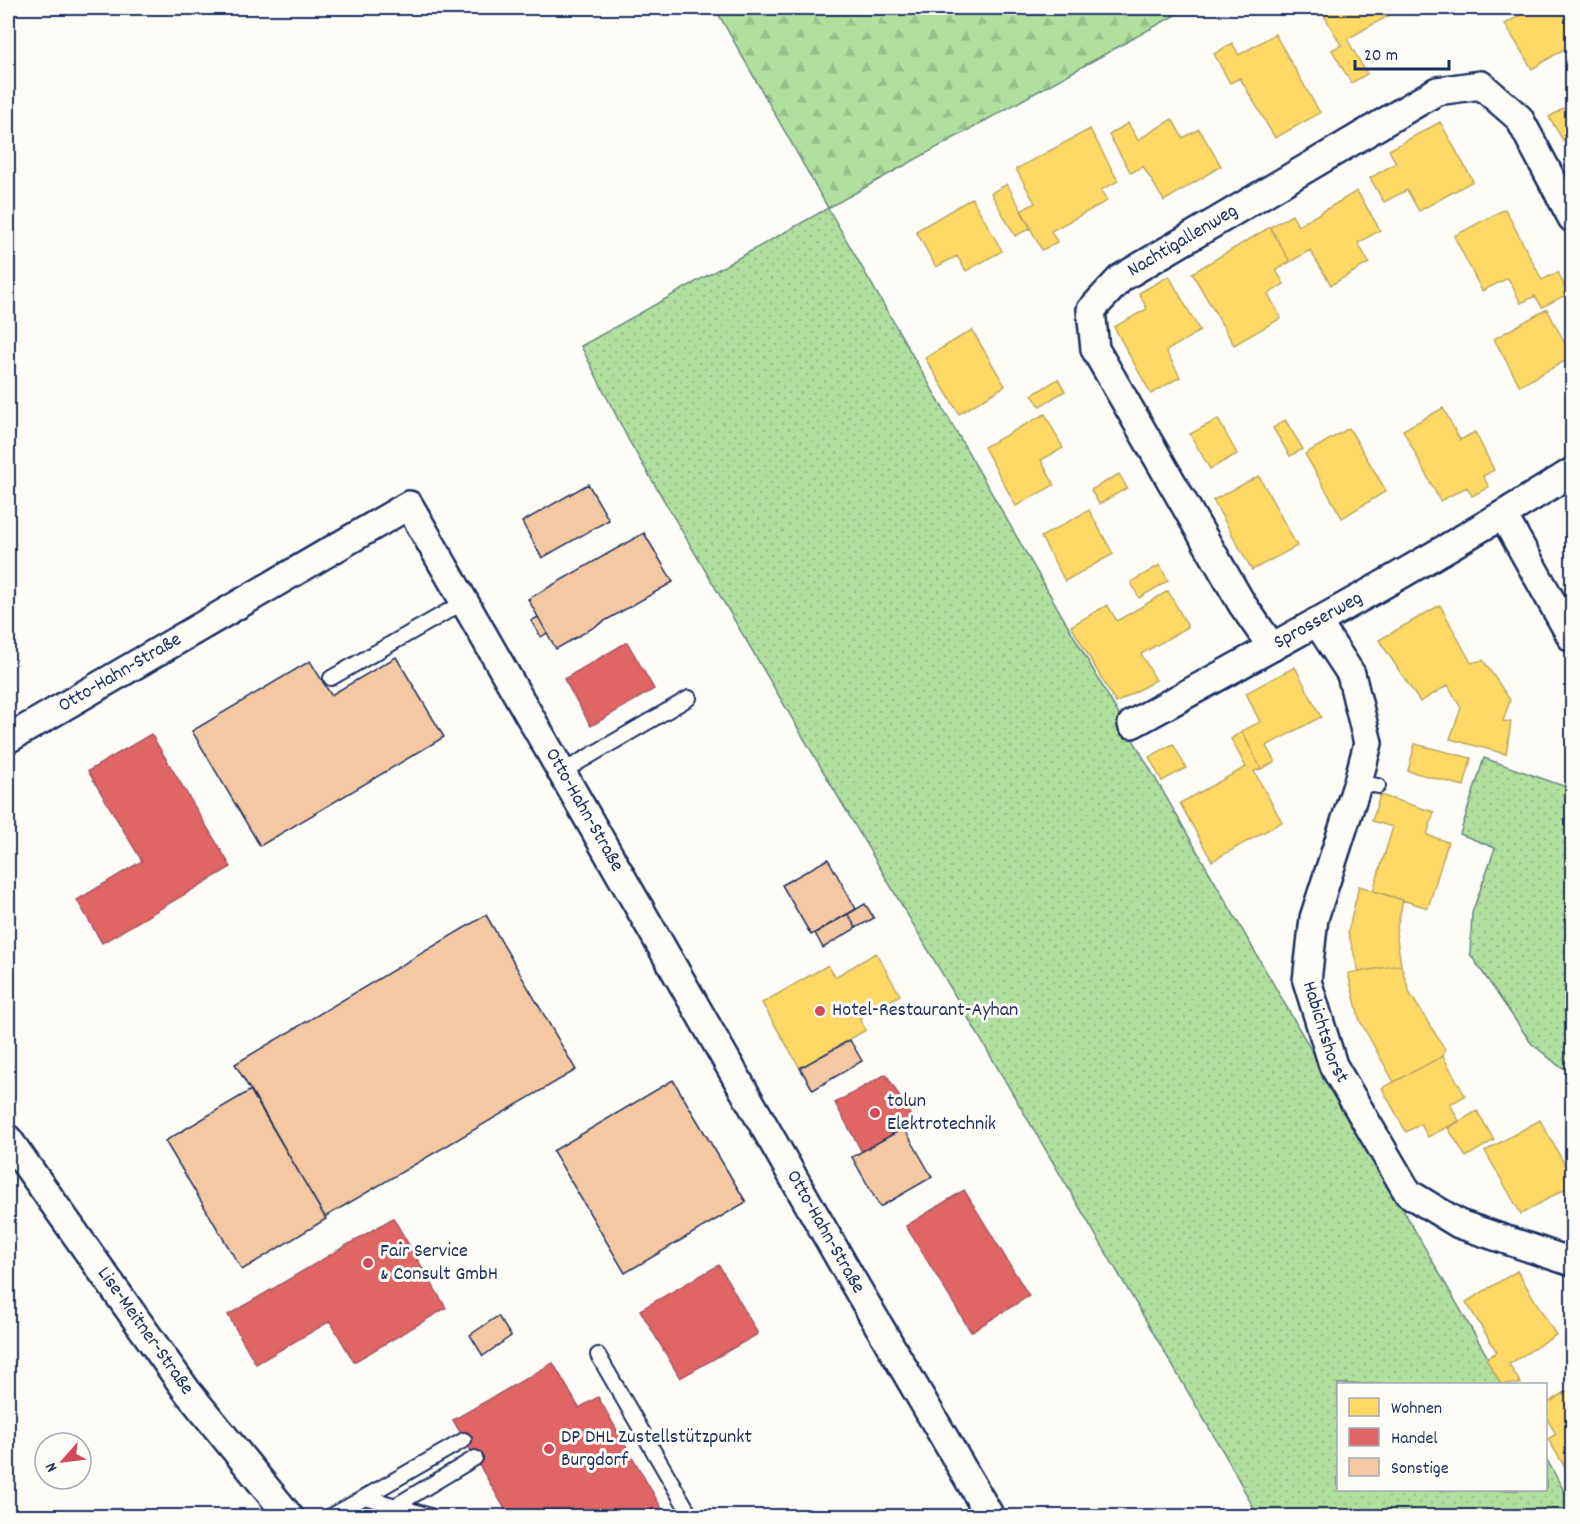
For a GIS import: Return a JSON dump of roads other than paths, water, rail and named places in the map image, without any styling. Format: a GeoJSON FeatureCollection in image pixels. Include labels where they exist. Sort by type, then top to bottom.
{"type":"FeatureCollection","features":[{"type":"Feature","properties":{"kind":"street","name":"Nachtigallenweg"},"geometry":{"type":"LineString","coordinates":[[1272,647],[1242,604],[1095,349],[1091,310],[1121,278],[1437,92],[1481,85],[1519,118],[1572,218]]}},
{"type":"Feature","properties":{"kind":"street","name":"Sprosserweg"},"geometry":{"type":"LineString","coordinates":[[1132,724],[1503,516],[1572,472]]}},
{"type":"Feature","properties":{"kind":"street","name":"Otto-Hahn-Straße"},"geometry":{"type":"LineString","coordinates":[[8,739],[409,505],[854,1283],[990,1516]]}},
{"type":"Feature","properties":{"kind":"street"},"geometry":{"type":"LineString","coordinates":[[1503,516],[1572,638]]}},
{"type":"Feature","properties":{"kind":"street","name":"Habichtshorst"},"geometry":{"type":"LineString","coordinates":[[1317,622],[1351,674],[1368,743],[1368,784],[1314,918],[1307,981],[1333,1065],[1408,1193],[1459,1224],[1572,1262]]}},
{"type":"Feature","properties":{"kind":"street","name":"Lise-Meitner-Straße"},"geometry":{"type":"LineString","coordinates":[[8,1139],[187,1391],[289,1516]]}},
{"type":"Feature","properties":{"kind":"lane"},"geometry":{"type":"LineString","coordinates":[[331,678],[464,602]]}},
{"type":"Feature","properties":{"kind":"lane"},"geometry":{"type":"LineString","coordinates":[[562,772],[689,698]]}},
{"type":"Feature","properties":{"kind":"lane"},"geometry":{"type":"LineString","coordinates":[[598,1355],[691,1516]]}},
{"type":"Feature","properties":{"kind":"lane"},"geometry":{"type":"LineString","coordinates":[[332,1516],[464,1440]]}},
{"type":"Feature","properties":{"kind":"lane"},"geometry":{"type":"LineString","coordinates":[[395,1506],[475,1458]]}},
{"type":"Feature","properties":{"kind":"lane"},"geometry":{"type":"LineString","coordinates":[[365,1497],[430,1516]]}},
{"type":"Feature","properties":{"kind":"place","name":"Hotel-Restaurant-Ayhan"},"geometry":{"type":"Point","coordinates":[820,1011]}},
{"type":"Feature","properties":{"kind":"place","name":"tolun Elektrotechnik"},"geometry":{"type":"Point","coordinates":[875,1113]}},
{"type":"Feature","properties":{"kind":"place","name":"Fair Service & Consult GmbH"},"geometry":{"type":"Point","coordinates":[368,1263]}},
{"type":"Feature","properties":{"kind":"place","name":"DP DHL Zustellstützpunkt Burgdorf"},"geometry":{"type":"Point","coordinates":[549,1449]}}]}
